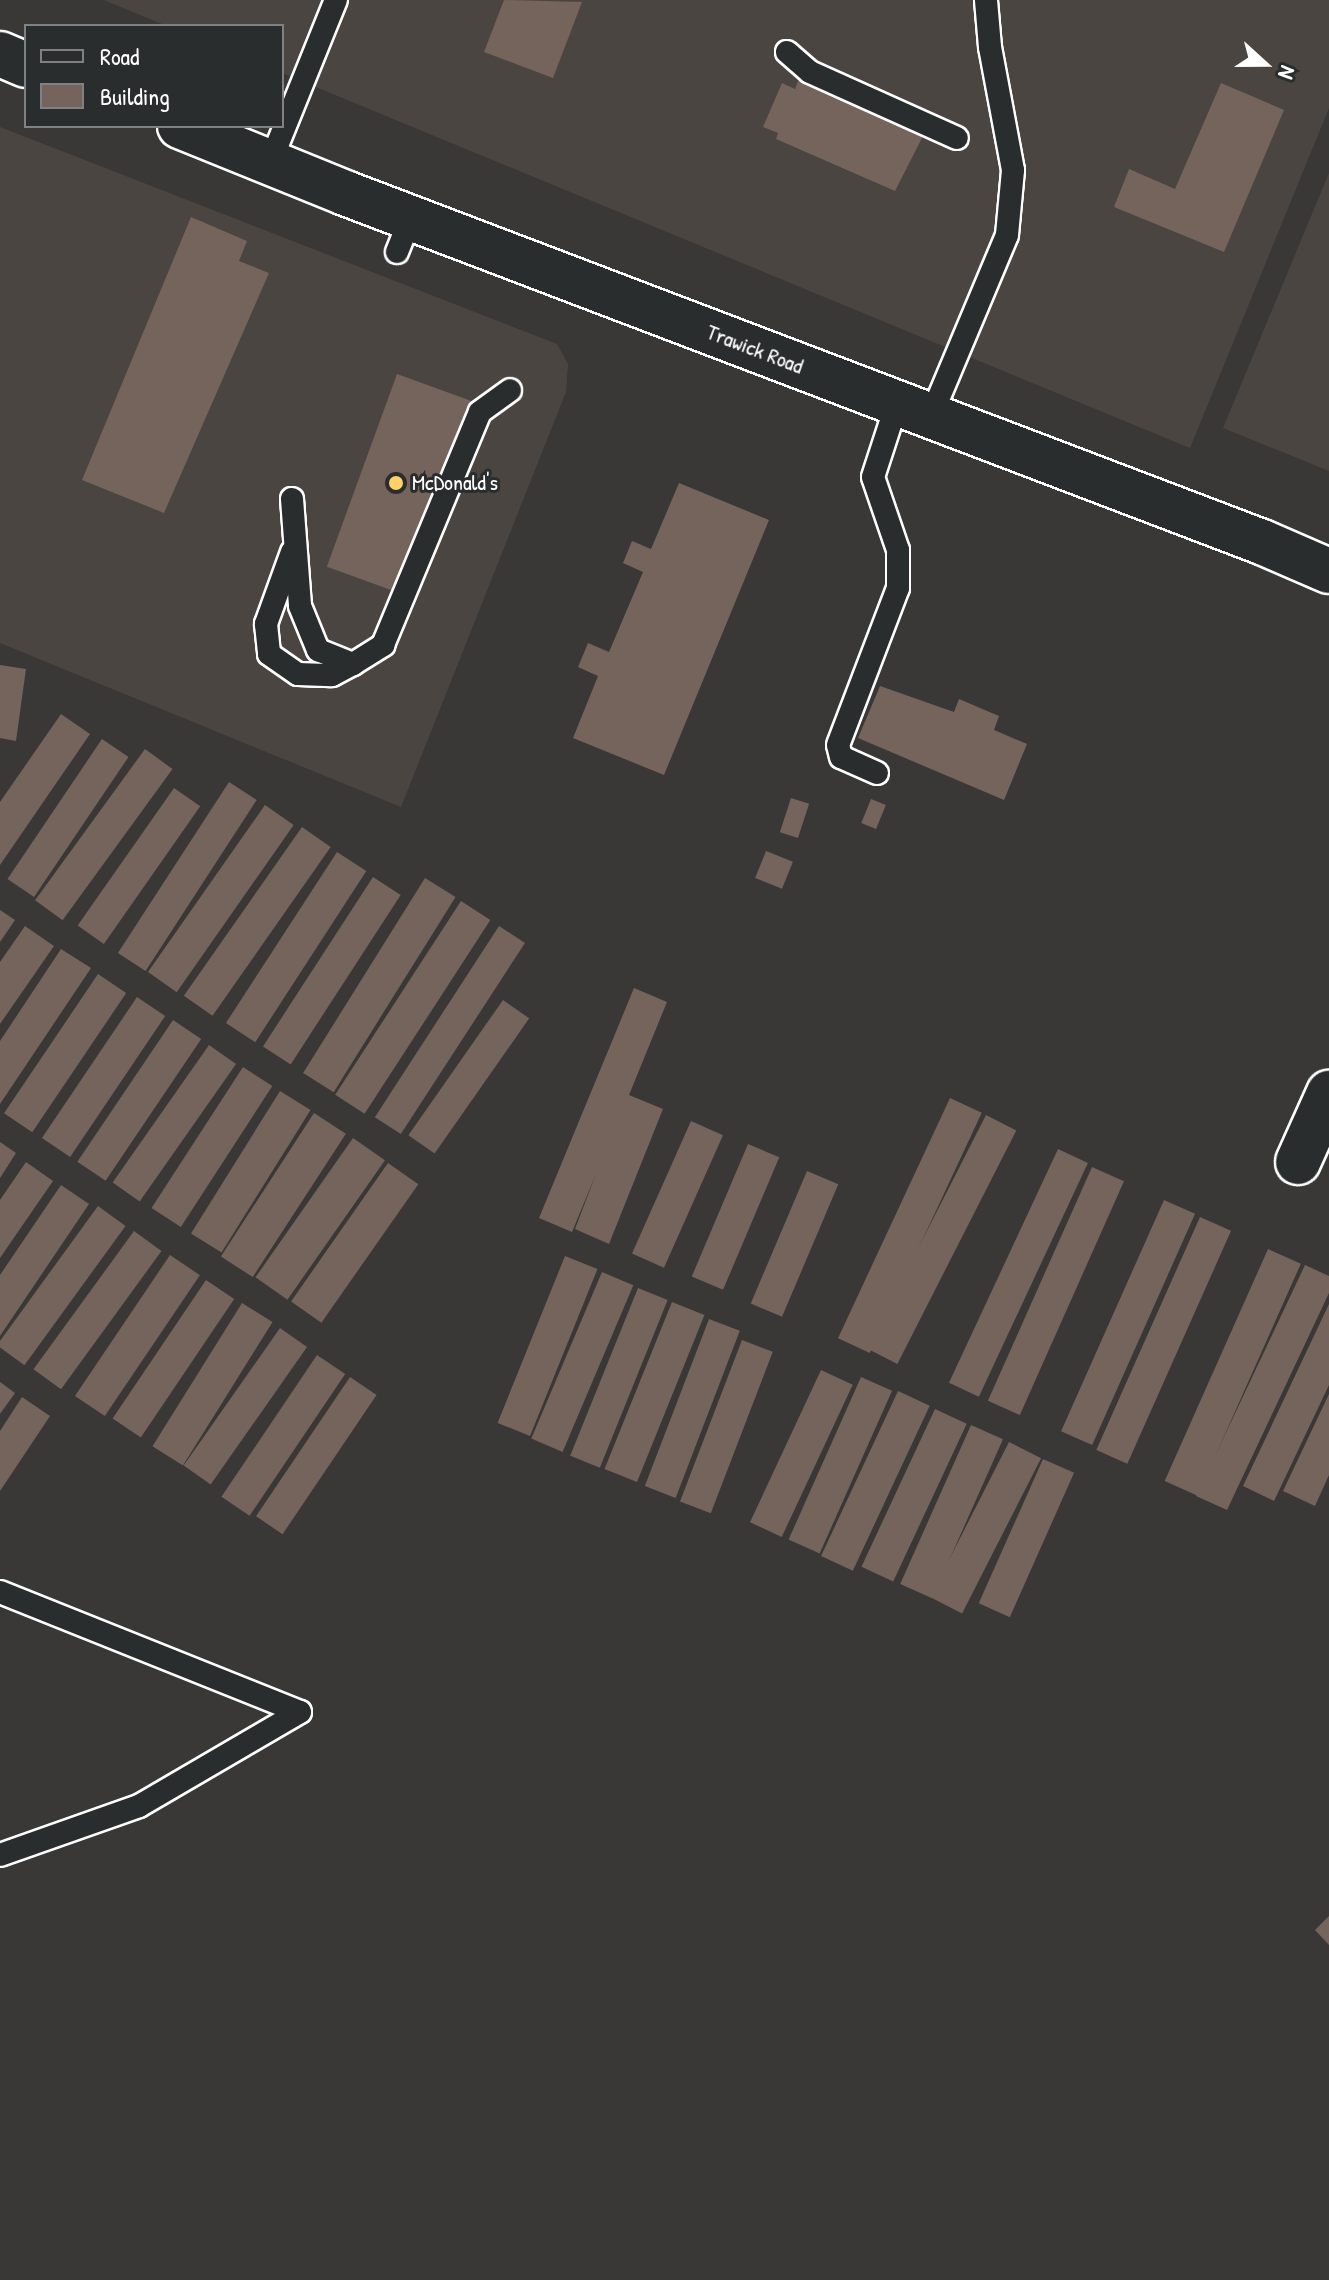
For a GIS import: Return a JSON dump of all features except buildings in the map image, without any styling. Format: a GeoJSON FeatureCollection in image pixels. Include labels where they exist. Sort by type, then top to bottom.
{"type":"FeatureCollection","features":[{"type":"Feature","properties":{"kind":"street"},"geometry":{"type":"LineString","coordinates":[[0,54],[24,64]]}},
{"type":"Feature","properties":{"kind":"street","name":"Trawick Road"},"geometry":{"type":"LineString","coordinates":[[185,128],[270,163],[404,235],[914,409],[1262,542],[1329,571]]}},
{"type":"Feature","properties":{"kind":"street"},"geometry":{"type":"LineString","coordinates":[[1298,1162],[1329,1093]]}},
{"type":"Feature","properties":{"kind":"lane"},"geometry":{"type":"LineString","coordinates":[[270,163],[336,0]]}},
{"type":"Feature","properties":{"kind":"lane"},"geometry":{"type":"LineString","coordinates":[[877,773],[841,757],[838,745],[898,588],[898,550],[873,477],[914,409],[1007,235],[1013,170],[990,47],[986,0]]}},
{"type":"Feature","properties":{"kind":"lane"},"geometry":{"type":"LineString","coordinates":[[787,52],[810,72],[957,138]]}},
{"type":"Feature","properties":{"kind":"lane"},"geometry":{"type":"LineString","coordinates":[[295,544],[266,624],[269,654],[298,674],[332,675],[383,645],[480,412],[510,390]]}},
{"type":"Feature","properties":{"kind":"lane"},"geometry":{"type":"LineString","coordinates":[[292,499],[300,606],[318,650],[353,664]]}},
{"type":"Feature","properties":{"kind":"lane"},"geometry":{"type":"LineString","coordinates":[[0,1592],[300,1712],[139,1806],[0,1855]]}},
{"type":"Feature","properties":{"kind":"shaded area"},"geometry":{"type":"Polygon","coordinates":[[[104,0],[1329,0],[1329,108],[1190,448],[284,74],[284,24],[162,24],[104,0]]]}},
{"type":"Feature","properties":{"kind":"shaded area"},"geometry":{"type":"Polygon","coordinates":[[[0,127],[557,344],[568,364],[566,392],[401,807],[0,643],[0,127]]]}},
{"type":"Feature","properties":{"kind":"shaded area"},"geometry":{"type":"Polygon","coordinates":[[[1329,173],[1329,471],[1223,428],[1329,173]]]}},
{"type":"Feature","properties":{"kind":"place","name":"McDonald's"},"geometry":{"type":"Point","coordinates":[396,483]}}]}
